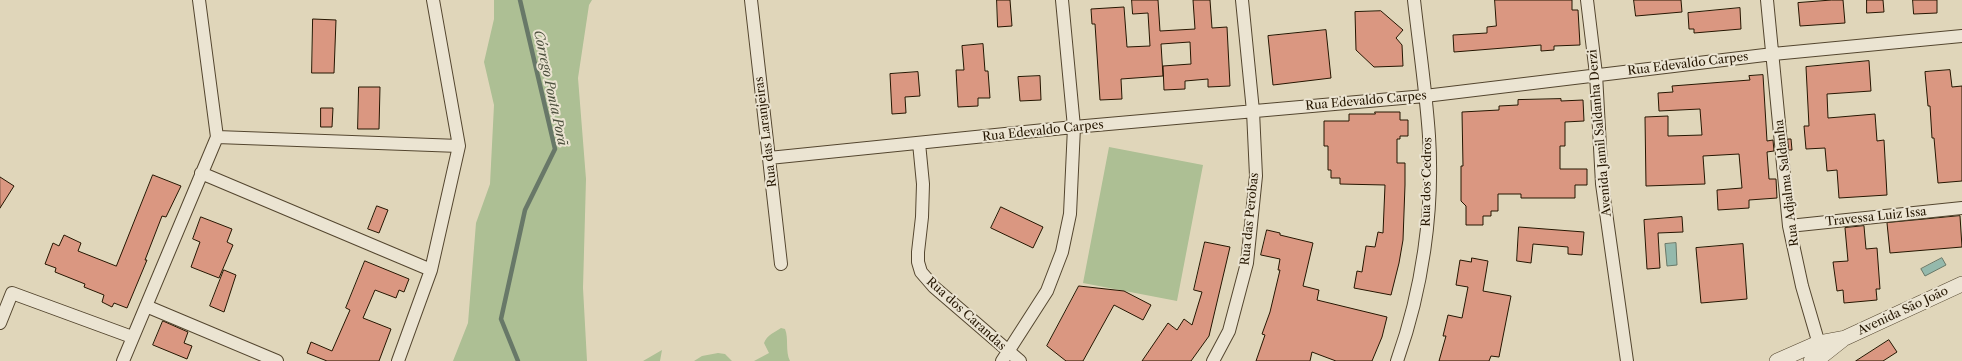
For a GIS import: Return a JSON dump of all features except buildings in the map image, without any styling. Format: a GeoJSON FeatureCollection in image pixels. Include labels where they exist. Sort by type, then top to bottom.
{"type":"FeatureCollection","features":[{"type":"Feature","properties":{"kind":"street"},"geometry":{"type":"LineString","coordinates":[[123,361],[217,136],[199,0]]}},
{"type":"Feature","properties":{"kind":"street"},"geometry":{"type":"LineString","coordinates":[[398,361],[431,270],[459,146],[433,0]]}},
{"type":"Feature","properties":{"kind":"street","name":"Rua das Laranjeiras"},"geometry":{"type":"LineString","coordinates":[[751,0],[781,264]]}},
{"type":"Feature","properties":{"kind":"street"},"geometry":{"type":"LineString","coordinates":[[1006,357],[1047,291],[1062,252],[1070,214],[1074,127],[1062,0]]}},
{"type":"Feature","properties":{"kind":"street","name":"Rua das Perobas"},"geometry":{"type":"LineString","coordinates":[[1213,361],[1229,331],[1246,263],[1256,176],[1253,111],[1242,0]]}},
{"type":"Feature","properties":{"kind":"street","name":"Rua dos Cedros"},"geometry":{"type":"LineString","coordinates":[[1397,361],[1406,337],[1425,244],[1429,194],[1429,137],[1414,0]]}},
{"type":"Feature","properties":{"kind":"street","name":"Avenida Jamil Saldanha Derzi"},"geometry":{"type":"LineString","coordinates":[[1587,0],[1596,74],[1602,184],[1627,361]]}},
{"type":"Feature","properties":{"kind":"street","name":"Rua Adjalma Saldanha"},"geometry":{"type":"LineString","coordinates":[[1767,0],[1789,226],[1802,286],[1820,355]]}},
{"type":"Feature","properties":{"kind":"street","name":"Rua Edevaldo Carpes"},"geometry":{"type":"LineString","coordinates":[[769,158],[1074,127],[1424,96],[1596,74],[1773,54],[1962,36]]}},
{"type":"Feature","properties":{"kind":"street"},"geometry":{"type":"LineString","coordinates":[[217,136],[459,146]]}},
{"type":"Feature","properties":{"kind":"street","name":"Rua dos Carandas"},"geometry":{"type":"LineString","coordinates":[[920,143],[923,165],[923,184],[922,217],[918,252],[921,272],[934,287],[1006,357],[1020,361]]}},
{"type":"Feature","properties":{"kind":"street"},"geometry":{"type":"LineString","coordinates":[[201,173],[431,270]]}},
{"type":"Feature","properties":{"kind":"street","name":"Travessa Luiz Issa"},"geometry":{"type":"LineString","coordinates":[[1789,226],[1962,208]]}},
{"type":"Feature","properties":{"kind":"street","name":"Avenida São João"},"geometry":{"type":"LineString","coordinates":[[1777,361],[1820,355],[1845,338],[1962,284]]}},
{"type":"Feature","properties":{"kind":"street"},"geometry":{"type":"LineString","coordinates":[[0,323],[12,293],[132,337]]}},
{"type":"Feature","properties":{"kind":"street"},"geometry":{"type":"LineString","coordinates":[[146,306],[277,361]]}},
{"type":"Feature","properties":{"kind":"green space"},"geometry":{"type":"Polygon","coordinates":[[[494,0],[592,0],[589,5],[578,78],[586,179],[583,288],[587,361],[453,361],[468,323],[476,223],[490,184],[494,105],[484,62],[494,19],[494,0]]]}},
{"type":"Feature","properties":{"kind":"green space"},"geometry":{"type":"Polygon","coordinates":[[[1109,147],[1203,165],[1177,301],[1083,283],[1109,147]]]}},
{"type":"Feature","properties":{"kind":"green space"},"geometry":{"type":"Polygon","coordinates":[[[781,328],[785,329],[790,361],[754,361],[769,353],[764,343],[765,340],[781,328]]]}},
{"type":"Feature","properties":{"kind":"green space"},"geometry":{"type":"Polygon","coordinates":[[[662,350],[660,361],[643,361],[662,350]]]}},
{"type":"Feature","properties":{"kind":"green space"},"geometry":{"type":"Polygon","coordinates":[[[718,353],[725,354],[732,361],[694,361],[702,356],[718,353]]]}},
{"type":"Feature","properties":{"kind":"water"},"geometry":{"type":"Polygon","coordinates":[[[1676,243],[1677,265],[1667,266],[1665,244],[1676,243]]]}},
{"type":"Feature","properties":{"kind":"water"},"geometry":{"type":"Polygon","coordinates":[[[1942,258],[1946,265],[1925,276],[1921,269],[1942,258]]]}},
{"type":"Feature","properties":{"kind":"waterway","name":"Córrego Ponta Porã"},"geometry":{"type":"LineString","coordinates":[[518,361],[501,319],[525,210],[555,149],[520,0]]}}]}
